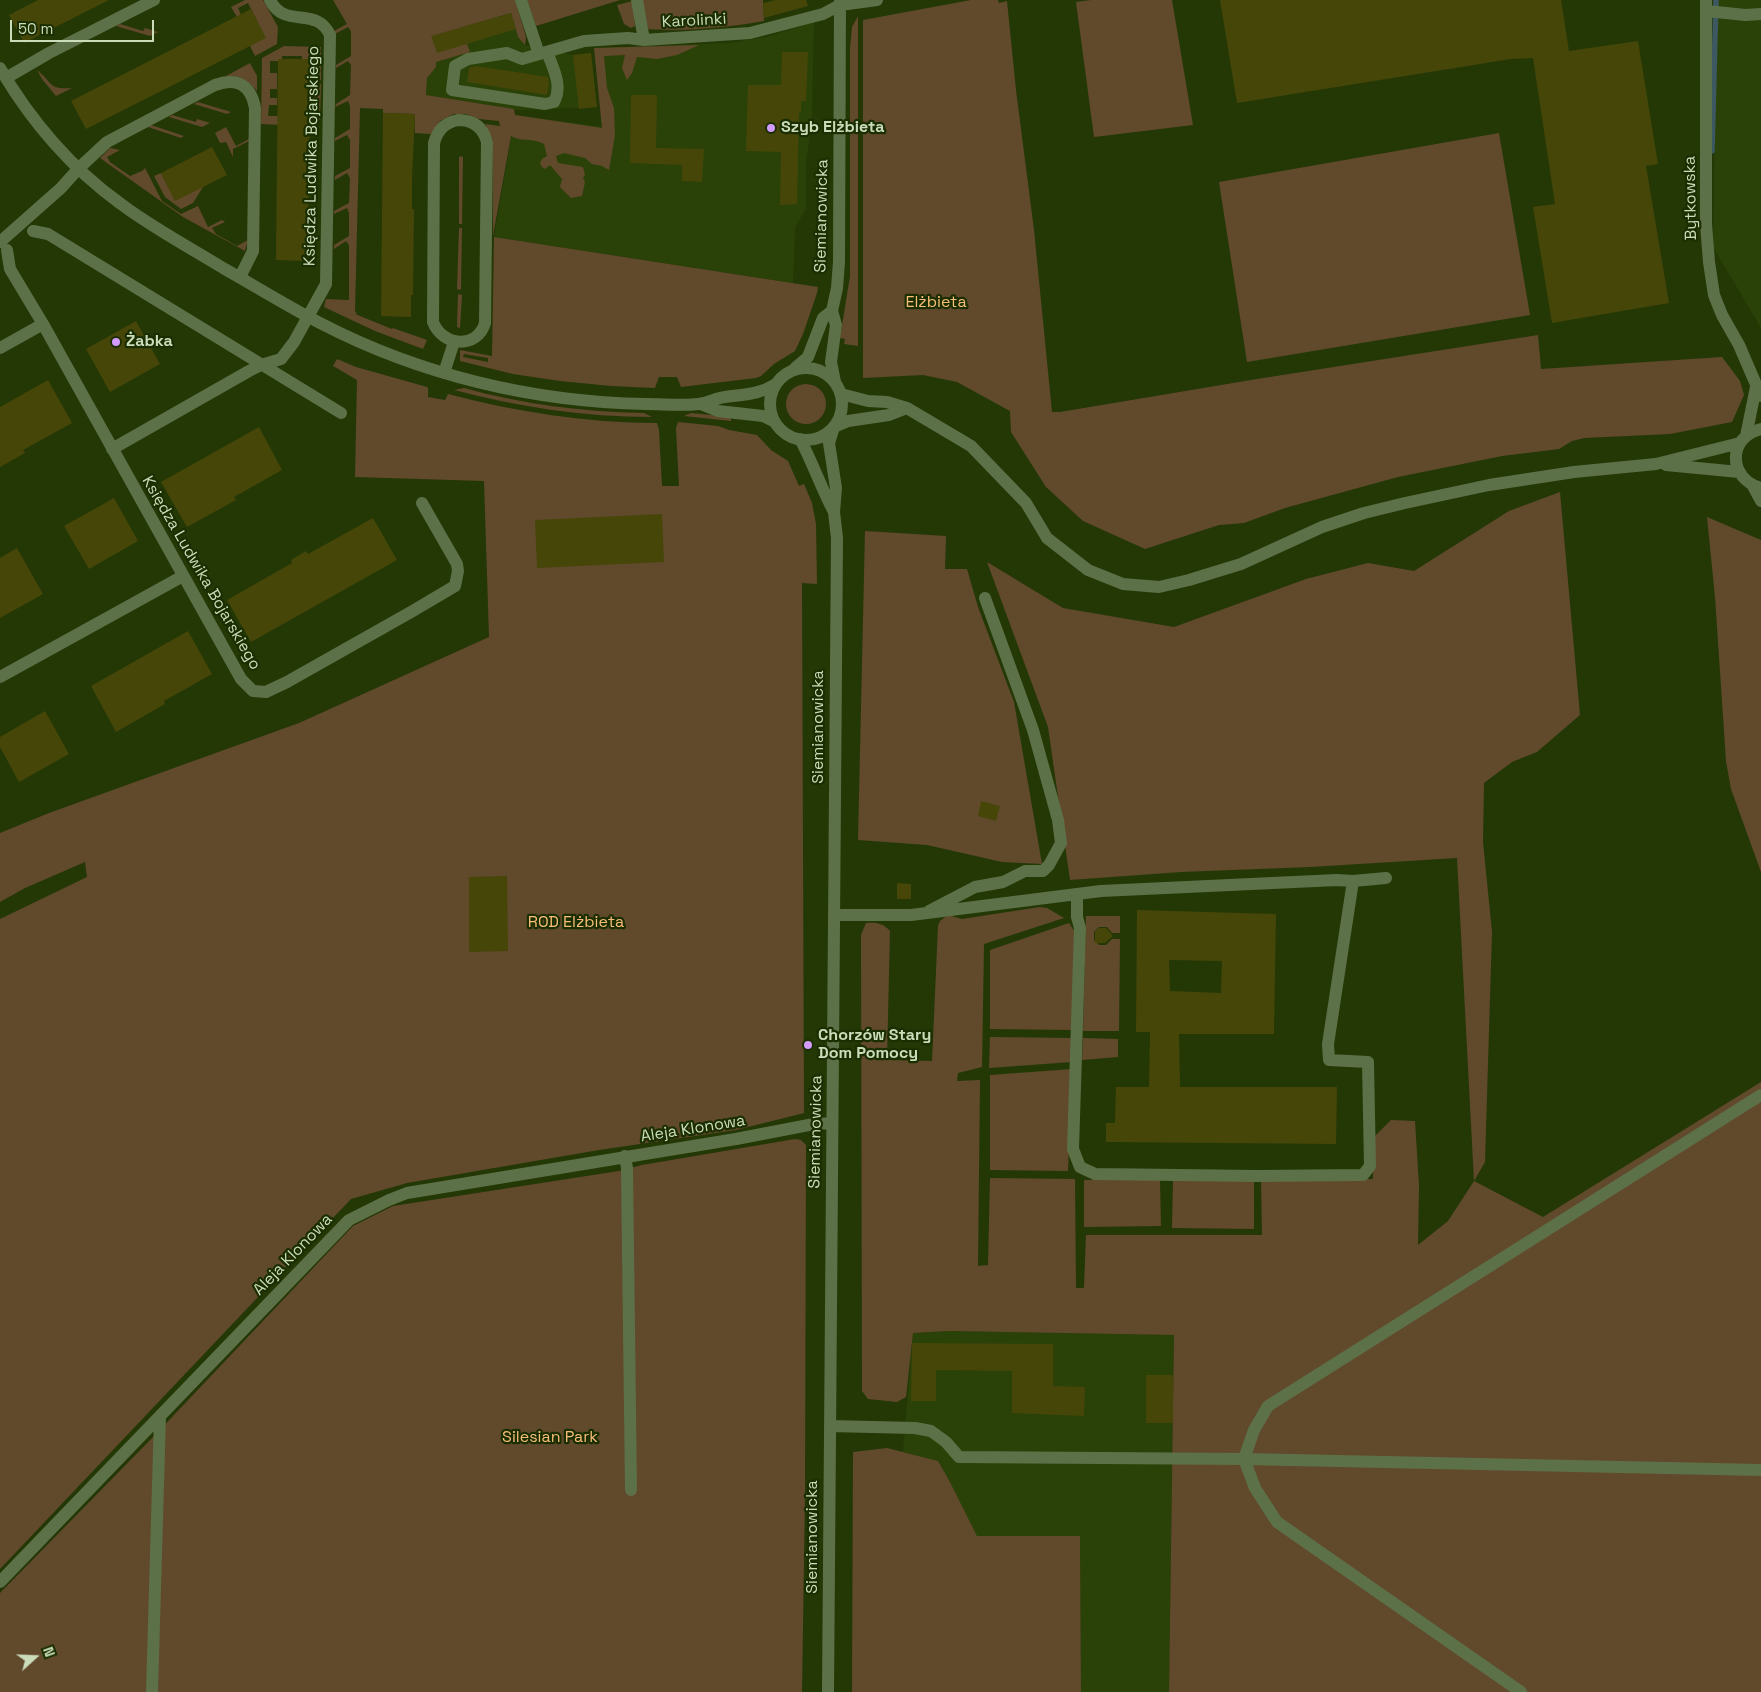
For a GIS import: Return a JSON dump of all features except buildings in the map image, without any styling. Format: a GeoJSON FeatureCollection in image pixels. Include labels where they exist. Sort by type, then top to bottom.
{"type":"FeatureCollection","features":[{"type":"Feature","properties":{"kind":"street"},"geometry":{"type":"LineString","coordinates":[[154,0],[49,53],[3,73],[41,127],[79,168],[118,203],[143,220],[309,317],[372,347],[444,373],[506,389],[551,397],[618,403],[701,404],[718,398],[760,392],[776,384]]}},
{"type":"Feature","properties":{"kind":"street","name":"Księdza Ludwika Bojarskiego"},"geometry":{"type":"LineString","coordinates":[[112,449],[261,365],[281,359],[309,317],[326,284],[330,39],[325,28],[316,20],[286,16],[275,8],[270,0]]}},
{"type":"Feature","properties":{"kind":"street","name":"Karolinki"},"geometry":{"type":"LineString","coordinates":[[521,0],[543,53],[558,85],[558,95],[554,102],[545,104],[452,90],[455,66],[468,59],[507,53],[522,59],[543,53],[584,41],[628,38],[644,40],[750,33],[823,14],[840,2],[877,0]]}},
{"type":"Feature","properties":{"kind":"street"},"geometry":{"type":"LineString","coordinates":[[637,0],[644,40]]}},
{"type":"Feature","properties":{"kind":"street","name":"Siemianowicka"},"geometry":{"type":"LineString","coordinates":[[835,382],[830,362],[836,325],[832,311],[837,288],[839,262],[840,2]]}},
{"type":"Feature","properties":{"kind":"street"},"geometry":{"type":"LineString","coordinates":[[1706,6],[1745,15],[1761,14]]}},
{"type":"Feature","properties":{"kind":"street","name":"Bytkowska"},"geometry":{"type":"LineString","coordinates":[[1706,6],[1706,224],[1708,262],[1714,295],[1719,309],[1742,352],[1758,391],[1743,440],[1736,452],[1736,463],[1739,472]]}},
{"type":"Feature","properties":{"kind":"street"},"geometry":{"type":"LineString","coordinates":[[3,246],[102,146],[119,135],[215,85],[229,82],[241,84],[251,93],[255,108],[253,251],[240,277]]}},
{"type":"Feature","properties":{"kind":"street"},"geometry":{"type":"LineString","coordinates":[[458,120],[468,120],[476,124],[484,134],[487,142],[485,323],[480,333],[473,339],[454,342],[441,335],[433,322],[434,142],[441,128],[458,120]]}},
{"type":"Feature","properties":{"kind":"street"},"geometry":{"type":"LineString","coordinates":[[33,231],[48,234],[106,272],[341,413]]}},
{"type":"Feature","properties":{"kind":"street","name":"Księdza Ludwika Bojarskiego"},"geometry":{"type":"LineString","coordinates":[[3,246],[10,269],[43,324],[240,679],[253,691],[266,692],[455,586],[458,571],[457,564],[422,504]]}},
{"type":"Feature","properties":{"kind":"street","name":"Siemianowicka"},"geometry":{"type":"LineString","coordinates":[[794,370],[808,357],[823,318],[832,311]]}},
{"type":"Feature","properties":{"kind":"street"},"geometry":{"type":"LineString","coordinates":[[0,348],[43,324]]}},
{"type":"Feature","properties":{"kind":"street"},"geometry":{"type":"LineString","coordinates":[[444,373],[454,342]]}},
{"type":"Feature","properties":{"kind":"street"},"geometry":{"type":"LineString","coordinates":[[834,427],[842,408],[841,394],[835,382],[825,373],[813,368],[794,370],[784,375],[776,384],[770,403],[771,413],[775,422],[786,434],[800,439],[824,435],[834,427],[848,421],[888,415],[907,408]]}},
{"type":"Feature","properties":{"kind":"street"},"geometry":{"type":"LineString","coordinates":[[841,394],[887,402],[907,408],[970,446],[1026,503],[1047,538],[1088,570],[1123,584],[1159,587],[1241,564],[1322,527],[1364,513],[1499,484],[1574,472],[1656,464],[1743,440],[1754,431],[1761,429]]}},
{"type":"Feature","properties":{"kind":"street"},"geometry":{"type":"LineString","coordinates":[[701,404],[718,411],[763,416],[775,422]]}},
{"type":"Feature","properties":{"kind":"street","name":"Siemianowicka"},"geometry":{"type":"LineString","coordinates":[[828,1692],[837,538],[834,512],[836,488],[829,443],[834,427]]}},
{"type":"Feature","properties":{"kind":"street","name":"Siemianowicka"},"geometry":{"type":"LineString","coordinates":[[800,439],[822,490],[834,512]]}},
{"type":"Feature","properties":{"kind":"street"},"geometry":{"type":"LineString","coordinates":[[1656,464],[1739,472],[1745,480],[1757,487],[1761,502]]}},
{"type":"Feature","properties":{"kind":"street"},"geometry":{"type":"LineString","coordinates":[[0,677],[183,576]]}},
{"type":"Feature","properties":{"kind":"street"},"geometry":{"type":"LineString","coordinates":[[924,913],[975,887],[1003,882],[1025,871],[1043,871],[1050,865],[1061,843],[1058,820],[1036,741],[985,598]]}},
{"type":"Feature","properties":{"kind":"street"},"geometry":{"type":"LineString","coordinates":[[834,915],[911,915],[1101,891],[1386,878]]}},
{"type":"Feature","properties":{"kind":"street"},"geometry":{"type":"LineString","coordinates":[[1077,894],[1080,938],[1074,1149],[1080,1167],[1095,1174],[1257,1176],[1363,1174],[1370,1166],[1368,1062],[1328,1060],[1328,1044],[1353,881]]}},
{"type":"Feature","properties":{"kind":"street"},"geometry":{"type":"LineString","coordinates":[[1521,1692],[1277,1522],[1255,1488],[1244,1459],[1254,1430],[1268,1406],[1761,1095]]}},
{"type":"Feature","properties":{"kind":"street","name":"Aleja Klonowa"},"geometry":{"type":"LineString","coordinates":[[0,1582],[349,1220],[389,1200],[408,1193],[736,1139],[814,1124],[832,1123]]}},
{"type":"Feature","properties":{"kind":"street"},"geometry":{"type":"LineString","coordinates":[[625,1156],[628,1168],[631,1490]]}},
{"type":"Feature","properties":{"kind":"street"},"geometry":{"type":"LineString","coordinates":[[152,1692],[160,1416]]}},
{"type":"Feature","properties":{"kind":"street"},"geometry":{"type":"LineString","coordinates":[[830,1426],[915,1428],[931,1432],[946,1442],[959,1456],[1244,1459],[1761,1470]]}},
{"type":"Feature","properties":{"kind":"shaded area"},"geometry":{"type":"Polygon","coordinates":[[[1717,0],[1761,0],[1761,328],[1713,247],[1717,0]]]}},
{"type":"Feature","properties":{"kind":"shaded area"},"geometry":{"type":"Polygon","coordinates":[[[511,13],[518,37],[525,45],[573,55],[591,53],[597,107],[519,110],[426,95],[427,77],[436,66],[437,53],[460,28],[511,13]]]}},
{"type":"Feature","properties":{"kind":"shaded area"},"geometry":{"type":"Polygon","coordinates":[[[814,22],[812,119],[806,162],[806,208],[795,228],[793,283],[494,237],[515,115],[603,127],[594,48],[730,43],[767,37],[814,22]]]}},
{"type":"Feature","properties":{"kind":"shaded area"},"geometry":{"type":"Polygon","coordinates":[[[950,1331],[1174,1335],[1169,1692],[1081,1692],[1080,1536],[977,1536],[938,1461],[903,1452],[913,1333],[950,1331]]]}},
{"type":"Feature","properties":{"kind":"green space"},"geometry":{"type":"Polygon","coordinates":[[[245,0],[263,0],[278,27],[277,44],[255,56],[250,46],[265,37],[248,3],[238,8],[241,15],[237,17],[231,7],[245,0]]]}},
{"type":"Feature","properties":{"kind":"green space"},"geometry":{"type":"Polygon","coordinates":[[[333,0],[515,0],[526,37],[525,45],[518,37],[511,13],[460,28],[465,44],[467,44],[470,52],[436,62],[436,67],[427,78],[426,95],[514,109],[515,115],[602,128],[594,48],[699,45],[677,55],[657,59],[637,57],[632,73],[627,80],[622,68],[625,55],[604,56],[607,88],[614,108],[615,135],[609,170],[592,164],[585,158],[564,153],[556,156],[558,163],[583,167],[585,182],[582,196],[571,198],[560,187],[562,179],[550,165],[545,169],[542,167],[540,163],[547,156],[544,144],[511,136],[493,236],[493,140],[485,124],[500,126],[499,121],[479,119],[466,114],[454,114],[440,121],[431,134],[415,133],[415,114],[383,113],[383,109],[360,108],[355,311],[357,314],[355,314],[392,329],[427,340],[423,349],[375,331],[324,307],[326,299],[349,300],[349,245],[346,241],[334,249],[334,245],[349,236],[349,213],[347,208],[334,214],[334,211],[349,203],[350,178],[347,173],[335,180],[335,176],[350,168],[350,140],[347,135],[335,141],[335,138],[350,129],[350,106],[348,101],[335,107],[336,104],[350,95],[351,65],[348,61],[336,68],[336,65],[351,56],[351,31],[348,27],[335,34],[334,31],[347,24],[333,0]]]}},
{"type":"Feature","properties":{"kind":"green space"},"geometry":{"type":"Polygon","coordinates":[[[527,0],[620,0],[536,26],[527,0]]]}},
{"type":"Feature","properties":{"kind":"green space"},"geometry":{"type":"Polygon","coordinates":[[[642,0],[763,0],[764,21],[706,28],[648,29],[642,0]]]}},
{"type":"Feature","properties":{"kind":"green space","name":"Elżbieta"},"geometry":{"type":"Polygon","coordinates":[[[971,0],[998,0],[999,3],[1007,1],[1034,230],[1052,412],[1538,335],[1541,369],[1722,357],[1740,381],[1744,395],[1732,422],[1670,434],[1584,438],[1572,441],[1559,449],[1502,456],[1398,477],[1285,508],[1244,523],[1219,525],[1145,549],[1083,521],[1046,487],[1011,432],[1010,411],[957,382],[923,375],[863,378],[863,20],[971,0]]]}},
{"type":"Feature","properties":{"kind":"green space"},"geometry":{"type":"Polygon","coordinates":[[[1091,0],[1172,0],[1193,125],[1094,137],[1076,2],[1091,0]]]}},
{"type":"Feature","properties":{"kind":"green space"},"geometry":{"type":"Polygon","coordinates":[[[633,1],[635,26],[631,28],[624,24],[617,5],[633,1]]]}},
{"type":"Feature","properties":{"kind":"green space"},"geometry":{"type":"Polygon","coordinates":[[[858,16],[858,346],[844,344],[845,339],[840,338],[850,276],[850,49],[852,27],[858,16]]]}},
{"type":"Feature","properties":{"kind":"green space"},"geometry":{"type":"Polygon","coordinates":[[[120,24],[143,31],[145,28],[158,32],[150,36],[116,26],[120,24]]]}},
{"type":"Feature","properties":{"kind":"green space"},"geometry":{"type":"Polygon","coordinates":[[[284,46],[321,47],[321,80],[309,79],[309,59],[302,59],[302,56],[282,56],[282,59],[278,59],[278,61],[270,61],[270,73],[277,73],[277,89],[270,89],[270,98],[277,98],[277,105],[269,105],[268,116],[283,116],[283,125],[261,124],[262,58],[284,46]]]}},
{"type":"Feature","properties":{"kind":"green space"},"geometry":{"type":"Polygon","coordinates":[[[250,63],[257,76],[257,91],[243,79],[226,76],[250,63]]]}},
{"type":"Feature","properties":{"kind":"green space"},"geometry":{"type":"Polygon","coordinates":[[[37,70],[54,86],[58,88],[72,88],[56,96],[37,70]]]}},
{"type":"Feature","properties":{"kind":"green space"},"geometry":{"type":"Polygon","coordinates":[[[312,84],[321,84],[320,120],[312,120],[312,84]]]}},
{"type":"Feature","properties":{"kind":"green space"},"geometry":{"type":"Polygon","coordinates":[[[198,102],[231,112],[227,114],[194,104],[198,102]]]}},
{"type":"Feature","properties":{"kind":"green space"},"geometry":{"type":"Polygon","coordinates":[[[172,115],[196,122],[197,119],[210,123],[202,127],[169,117],[172,115]]]}},
{"type":"Feature","properties":{"kind":"green space"},"geometry":{"type":"Polygon","coordinates":[[[151,125],[184,136],[181,138],[148,127],[151,125]]]}},
{"type":"Feature","properties":{"kind":"green space"},"geometry":{"type":"Polygon","coordinates":[[[226,127],[236,146],[249,139],[249,141],[233,149],[233,157],[226,142],[220,143],[215,133],[226,127]]]}},
{"type":"Feature","properties":{"kind":"green space"},"geometry":{"type":"Polygon","coordinates":[[[1499,133],[1530,315],[1247,362],[1219,182],[1499,133]]]}},
{"type":"Feature","properties":{"kind":"green space"},"geometry":{"type":"Polygon","coordinates":[[[110,148],[120,150],[107,157],[110,162],[130,176],[145,168],[162,201],[181,214],[198,206],[208,227],[222,220],[225,222],[212,228],[216,234],[237,246],[248,240],[245,251],[183,217],[100,158],[110,148]]]}},
{"type":"Feature","properties":{"kind":"green space"},"geometry":{"type":"Polygon","coordinates":[[[460,156],[463,157],[462,224],[459,224],[460,156]]]}},
{"type":"Feature","properties":{"kind":"green space"},"geometry":{"type":"Polygon","coordinates":[[[161,173],[175,200],[203,187],[193,203],[181,209],[165,197],[154,176],[161,173]]]}},
{"type":"Feature","properties":{"kind":"green space"},"geometry":{"type":"Polygon","coordinates":[[[459,228],[462,228],[461,290],[457,289],[459,228]]]}},
{"type":"Feature","properties":{"kind":"green space"},"geometry":{"type":"Polygon","coordinates":[[[494,237],[818,287],[803,334],[795,351],[756,378],[681,387],[677,377],[659,377],[655,388],[611,386],[513,374],[460,361],[460,350],[492,356],[494,237]],[[464,354],[463,357],[488,362],[488,358],[464,354]]]}},
{"type":"Feature","properties":{"kind":"green space"},"geometry":{"type":"Polygon","coordinates":[[[458,294],[462,295],[460,328],[457,327],[458,294]]]}},
{"type":"Feature","properties":{"kind":"green space","name":"ROD Elżbieta"},"geometry":{"type":"Polygon","coordinates":[[[337,359],[356,367],[427,387],[428,397],[445,400],[448,394],[526,411],[578,419],[657,423],[662,486],[679,486],[676,428],[678,422],[718,426],[757,435],[771,450],[788,461],[799,486],[804,484],[812,503],[816,524],[817,584],[802,583],[804,1113],[736,1130],[599,1150],[407,1183],[351,1199],[0,1569],[0,919],[87,877],[85,862],[25,888],[0,902],[0,833],[49,813],[299,723],[489,637],[484,481],[355,477],[357,380],[333,366],[337,359]]]}},
{"type":"Feature","properties":{"kind":"green space"},"geometry":{"type":"Polygon","coordinates":[[[806,384],[820,390],[826,404],[820,418],[806,424],[792,418],[786,404],[792,390],[806,384]]]}},
{"type":"Feature","properties":{"kind":"green space"},"geometry":{"type":"Polygon","coordinates":[[[464,388],[530,403],[598,411],[644,413],[652,417],[627,417],[552,410],[454,390],[464,388]]]}},
{"type":"Feature","properties":{"kind":"green space"},"geometry":{"type":"Polygon","coordinates":[[[691,413],[731,417],[731,421],[684,416],[691,413]]]}},
{"type":"Feature","properties":{"kind":"green space"},"geometry":{"type":"Polygon","coordinates":[[[1560,492],[1580,715],[1537,752],[1512,762],[1484,783],[1483,842],[1492,932],[1485,1162],[1474,1181],[1457,858],[1310,867],[1181,872],[1070,880],[1048,727],[987,562],[1063,608],[1174,627],[1306,579],[1368,563],[1414,571],[1509,511],[1560,492]]]}},
{"type":"Feature","properties":{"kind":"green space"},"geometry":{"type":"Polygon","coordinates":[[[1707,517],[1761,540],[1761,872],[1731,789],[1726,761],[1715,597],[1707,517]]]}},
{"type":"Feature","properties":{"kind":"green space"},"geometry":{"type":"Polygon","coordinates":[[[865,531],[946,536],[945,569],[967,569],[978,607],[1014,702],[1042,864],[1002,862],[927,845],[858,840],[865,531]]]}},
{"type":"Feature","properties":{"kind":"green space"},"geometry":{"type":"Polygon","coordinates":[[[1040,907],[1047,908],[1064,918],[984,944],[982,1067],[958,1073],[957,1081],[980,1080],[978,1266],[988,1265],[990,1178],[1075,1179],[1076,1288],[1084,1288],[1086,1235],[1262,1235],[1261,1180],[1373,1179],[1373,1138],[1391,1120],[1415,1121],[1419,1186],[1418,1245],[1448,1221],[1474,1181],[1543,1217],[1761,1082],[1761,1692],[1169,1692],[1174,1335],[950,1331],[913,1333],[906,1397],[897,1402],[868,1399],[862,1391],[861,935],[866,923],[885,926],[890,931],[887,1060],[932,1061],[938,926],[940,921],[948,915],[962,919],[1040,907]]]}},
{"type":"Feature","properties":{"kind":"green space"},"geometry":{"type":"Polygon","coordinates":[[[1086,916],[1120,916],[1120,933],[1112,933],[1107,927],[1099,927],[1094,932],[1094,940],[1099,945],[1106,945],[1112,939],[1120,939],[1119,1031],[1083,1031],[1086,916]]]}},
{"type":"Feature","properties":{"kind":"green space"},"geometry":{"type":"Polygon","coordinates":[[[1069,923],[1075,932],[1073,1030],[990,1029],[990,950],[1069,923]]]}},
{"type":"Feature","properties":{"kind":"green space"},"geometry":{"type":"Polygon","coordinates":[[[990,1037],[1073,1038],[1072,1062],[989,1068],[990,1037]]]}},
{"type":"Feature","properties":{"kind":"green space"},"geometry":{"type":"Polygon","coordinates":[[[1083,1038],[1118,1039],[1118,1057],[1082,1060],[1083,1038]]]}},
{"type":"Feature","properties":{"kind":"green space"},"geometry":{"type":"Polygon","coordinates":[[[1072,1069],[1068,1171],[990,1170],[990,1075],[1072,1069]]]}},
{"type":"Feature","properties":{"kind":"green space","name":"Silesian Park"},"geometry":{"type":"Polygon","coordinates":[[[795,1139],[801,1140],[806,1145],[805,1495],[802,1692],[0,1692],[0,1593],[154,1436],[353,1226],[393,1206],[619,1171],[642,1165],[795,1139]]]}},
{"type":"Feature","properties":{"kind":"green space"},"geometry":{"type":"Polygon","coordinates":[[[1084,1180],[1160,1180],[1161,1226],[1084,1227],[1084,1180]]]}},
{"type":"Feature","properties":{"kind":"green space"},"geometry":{"type":"Polygon","coordinates":[[[1173,1181],[1254,1181],[1254,1229],[1172,1228],[1173,1181]]]}},
{"type":"Feature","properties":{"kind":"green space"},"geometry":{"type":"Polygon","coordinates":[[[887,1448],[938,1461],[977,1536],[1080,1536],[1081,1692],[852,1692],[853,1452],[887,1448]]]}},
{"type":"Feature","properties":{"kind":"waterway"},"geometry":{"type":"LineString","coordinates":[[1712,151],[1716,0]]}},
{"type":"Feature","properties":{"kind":"place","name":"Szyb Elżbieta"},"geometry":{"type":"Point","coordinates":[771,128]}},
{"type":"Feature","properties":{"kind":"place","name":"Żabka"},"geometry":{"type":"Point","coordinates":[116,342]}},
{"type":"Feature","properties":{"kind":"place","name":"Chorzów Stary Dom Pomocy"},"geometry":{"type":"Point","coordinates":[808,1045]}}]}
